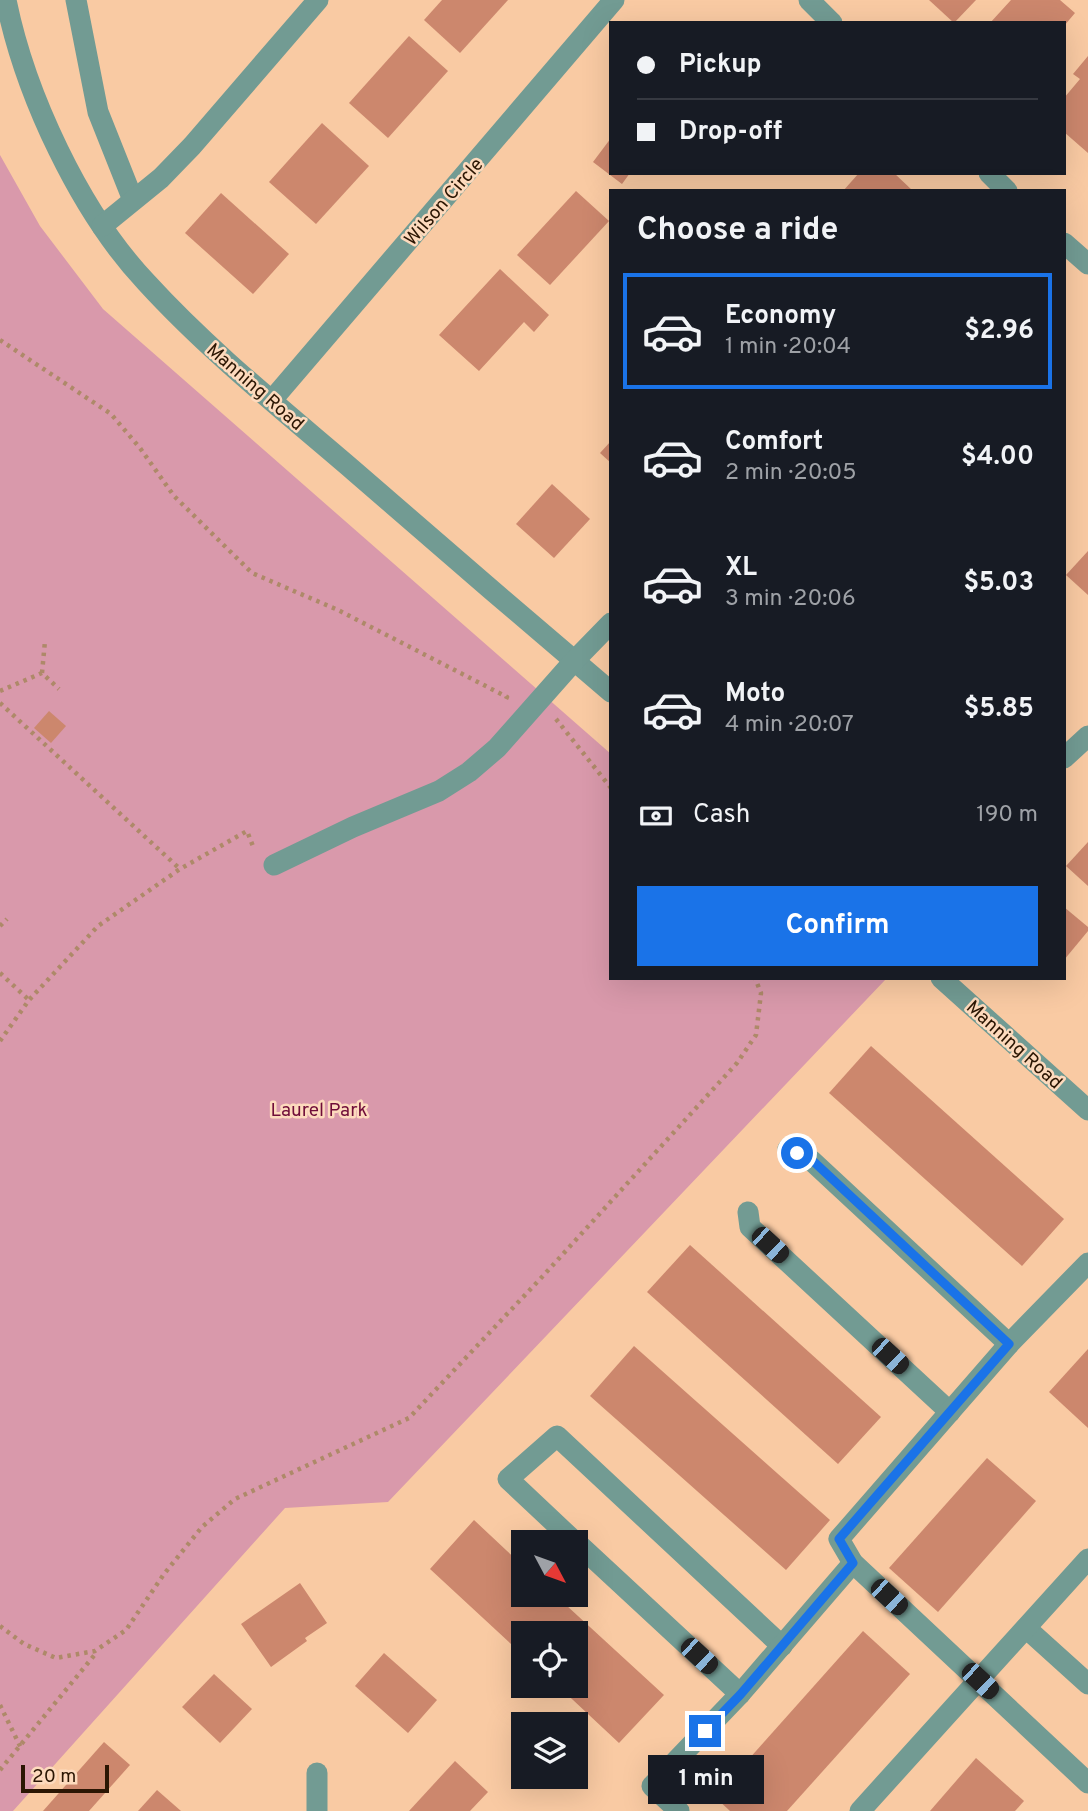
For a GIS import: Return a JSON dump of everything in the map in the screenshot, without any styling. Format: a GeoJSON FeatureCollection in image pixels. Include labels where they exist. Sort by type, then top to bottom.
{"type":"FeatureCollection","features":[{"type":"Feature","properties":{"kind":"street","name":"Manning Road"},"geometry":{"type":"LineString","coordinates":[[6,0],[19,52],[55,143],[102,226],[144,281],[209,345],[609,690]]}},
{"type":"Feature","properties":{"kind":"street"},"geometry":{"type":"LineString","coordinates":[[76,0],[98,112],[133,200]]}},
{"type":"Feature","properties":{"kind":"street"},"geometry":{"type":"LineString","coordinates":[[102,226],[161,177],[192,146],[318,0]]}},
{"type":"Feature","properties":{"kind":"street","name":"Wilson Circle"},"geometry":{"type":"LineString","coordinates":[[272,400],[614,0]]}},
{"type":"Feature","properties":{"kind":"street"},"geometry":{"type":"LineString","coordinates":[[809,0],[830,21]]}},
{"type":"Feature","properties":{"kind":"street"},"geometry":{"type":"LineString","coordinates":[[991,175],[1005,189]]}},
{"type":"Feature","properties":{"kind":"street"},"geometry":{"type":"LineString","coordinates":[[1066,245],[1088,264]]}},
{"type":"Feature","properties":{"kind":"street"},"geometry":{"type":"LineString","coordinates":[[274,865],[353,827],[439,792],[469,772],[497,748],[609,625]]}},
{"type":"Feature","properties":{"kind":"street"},"geometry":{"type":"LineString","coordinates":[[1066,756],[1088,736]]}},
{"type":"Feature","properties":{"kind":"street","name":"Manning Road"},"geometry":{"type":"LineString","coordinates":[[943,980],[1088,1110]]}},
{"type":"Feature","properties":{"kind":"street"},"geometry":{"type":"LineString","coordinates":[[788,1150],[813,1161],[1009,1344]]}},
{"type":"Feature","properties":{"kind":"street"},"geometry":{"type":"LineString","coordinates":[[748,1212],[750,1227],[950,1412]]}},
{"type":"Feature","properties":{"kind":"street"},"geometry":{"type":"LineString","coordinates":[[1088,1263],[1009,1344],[839,1539],[853,1563],[1088,1783]]}},
{"type":"Feature","properties":{"kind":"street"},"geometry":{"type":"LineString","coordinates":[[562,1530],[508,1479],[557,1436],[782,1646]]}},
{"type":"Feature","properties":{"kind":"street"},"geometry":{"type":"LineString","coordinates":[[588,1554],[740,1695]]}},
{"type":"Feature","properties":{"kind":"street"},"geometry":{"type":"LineString","coordinates":[[860,1811],[1088,1559]]}},
{"type":"Feature","properties":{"kind":"street"},"geometry":{"type":"LineString","coordinates":[[679,1811],[652,1786],[740,1695],[853,1563]]}},
{"type":"Feature","properties":{"kind":"street"},"geometry":{"type":"LineString","coordinates":[[1026,1628],[1088,1684]]}},
{"type":"Feature","properties":{"kind":"street"},"geometry":{"type":"LineString","coordinates":[[317,1773],[317,1811]]}},
{"type":"Feature","properties":{"kind":"path"},"geometry":{"type":"LineString","coordinates":[[0,340],[111,414],[140,448],[174,496],[252,573],[338,610],[507,697],[500,706]]}},
{"type":"Feature","properties":{"kind":"path"},"geometry":{"type":"LineString","coordinates":[[42,673],[45,641]]}},
{"type":"Feature","properties":{"kind":"path"},"geometry":{"type":"LineString","coordinates":[[42,673],[59,689]]}},
{"type":"Feature","properties":{"kind":"path"},"geometry":{"type":"LineString","coordinates":[[0,691],[42,673]]}},
{"type":"Feature","properties":{"kind":"path"},"geometry":{"type":"LineString","coordinates":[[0,702],[180,869]]}},
{"type":"Feature","properties":{"kind":"path"},"geometry":{"type":"LineString","coordinates":[[556,719],[609,785]]}},
{"type":"Feature","properties":{"kind":"path"},"geometry":{"type":"LineString","coordinates":[[0,1041],[29,1000],[98,926],[180,869],[247,831],[255,850],[266,844]]}},
{"type":"Feature","properties":{"kind":"path"},"geometry":{"type":"LineString","coordinates":[[0,926],[7,919]]}},
{"type":"Feature","properties":{"kind":"path"},"geometry":{"type":"LineString","coordinates":[[0,973],[29,1000]]}},
{"type":"Feature","properties":{"kind":"path"},"geometry":{"type":"LineString","coordinates":[[0,1626],[24,1644],[55,1658],[95,1651],[126,1630],[164,1574],[202,1527],[235,1499],[409,1418],[423,1406],[737,1063],[756,1035],[761,993],[756,980]]}},
{"type":"Feature","properties":{"kind":"path"},"geometry":{"type":"LineString","coordinates":[[0,1770],[21,1748],[99,1648]]}},
{"type":"Feature","properties":{"kind":"path"},"geometry":{"type":"LineString","coordinates":[[0,1705],[21,1748]]}},
{"type":"Feature","properties":{"kind":"green space","name":"Laurel Park"},"geometry":{"type":"Polygon","coordinates":[[[0,155],[40,226],[103,309],[609,752],[609,980],[885,980],[388,1502],[285,1508],[13,1811],[0,1811],[0,155]]]}},
{"type":"Feature","properties":{"kind":"building"},"geometry":{"type":"Polygon","coordinates":[[[442,0],[508,0],[460,53],[424,20],[442,0]]]}},
{"type":"Feature","properties":{"kind":"building"},"geometry":{"type":"Polygon","coordinates":[[[929,0],[976,0],[956,21],[952,21],[929,0]]]}},
{"type":"Feature","properties":{"kind":"building"},"geometry":{"type":"Polygon","coordinates":[[[1011,0],[1060,0],[1075,13],[1066,24],[1066,21],[992,21],[1011,0]]]}},
{"type":"Feature","properties":{"kind":"building"},"geometry":{"type":"Polygon","coordinates":[[[409,36],[448,71],[388,138],[349,103],[409,36]]]}},
{"type":"Feature","properties":{"kind":"building"},"geometry":{"type":"Polygon","coordinates":[[[1088,56],[1088,153],[1066,134],[1066,96],[1080,79],[1073,74],[1088,56]]]}},
{"type":"Feature","properties":{"kind":"building"},"geometry":{"type":"Polygon","coordinates":[[[322,123],[369,166],[316,224],[269,182],[322,123]]]}},
{"type":"Feature","properties":{"kind":"building"},"geometry":{"type":"Polygon","coordinates":[[[609,141],[609,174],[593,162],[609,141]]]}},
{"type":"Feature","properties":{"kind":"building"},"geometry":{"type":"Polygon","coordinates":[[[610,175],[629,175],[622,184],[610,175]]]}},
{"type":"Feature","properties":{"kind":"building"},"geometry":{"type":"Polygon","coordinates":[[[857,175],[896,175],[911,189],[845,189],[857,175]]]}},
{"type":"Feature","properties":{"kind":"building"},"geometry":{"type":"Polygon","coordinates":[[[576,191],[609,221],[550,285],[517,255],[576,191]]]}},
{"type":"Feature","properties":{"kind":"building"},"geometry":{"type":"Polygon","coordinates":[[[221,193],[289,254],[253,294],[185,233],[221,193]]]}},
{"type":"Feature","properties":{"kind":"building"},"geometry":{"type":"Polygon","coordinates":[[[500,269],[549,315],[534,332],[524,322],[479,371],[439,335],[500,269]]]}},
{"type":"Feature","properties":{"kind":"building"},"geometry":{"type":"Polygon","coordinates":[[[609,443],[609,461],[600,453],[609,443]]]}},
{"type":"Feature","properties":{"kind":"building"},"geometry":{"type":"Polygon","coordinates":[[[552,484],[590,519],[554,558],[516,524],[552,484]]]}},
{"type":"Feature","properties":{"kind":"building"},"geometry":{"type":"Polygon","coordinates":[[[1088,551],[1088,595],[1066,575],[1088,551]]]}},
{"type":"Feature","properties":{"kind":"building"},"geometry":{"type":"Polygon","coordinates":[[[49,711],[66,726],[51,743],[34,728],[49,711]]]}},
{"type":"Feature","properties":{"kind":"building"},"geometry":{"type":"Polygon","coordinates":[[[1088,842],[1088,886],[1066,866],[1088,842]]]}},
{"type":"Feature","properties":{"kind":"building"},"geometry":{"type":"Polygon","coordinates":[[[1066,909],[1088,927],[1088,931],[1066,958],[1066,909]]]}},
{"type":"Feature","properties":{"kind":"building"},"geometry":{"type":"Polygon","coordinates":[[[871,1046],[1064,1219],[1022,1266],[829,1093],[871,1046]]]}},
{"type":"Feature","properties":{"kind":"building"},"geometry":{"type":"Polygon","coordinates":[[[690,1245],[881,1417],[838,1464],[647,1292],[690,1245]]]}},
{"type":"Feature","properties":{"kind":"building"},"geometry":{"type":"Polygon","coordinates":[[[634,1346],[830,1520],[786,1570],[590,1396],[634,1346]]]}},
{"type":"Feature","properties":{"kind":"building"},"geometry":{"type":"Polygon","coordinates":[[[1088,1349],[1088,1428],[1049,1392],[1088,1349]]]}},
{"type":"Feature","properties":{"kind":"building"},"geometry":{"type":"Polygon","coordinates":[[[987,1458],[1036,1501],[938,1612],[889,1568],[987,1458]]]}},
{"type":"Feature","properties":{"kind":"building"},"geometry":{"type":"Polygon","coordinates":[[[474,1520],[511,1555],[511,1607],[568,1607],[583,1621],[511,1621],[511,1644],[430,1569],[474,1520]]]}},
{"type":"Feature","properties":{"kind":"building"},"geometry":{"type":"Polygon","coordinates":[[[300,1583],[327,1623],[271,1667],[241,1624],[300,1583]]]}},
{"type":"Feature","properties":{"kind":"building"},"geometry":{"type":"Polygon","coordinates":[[[588,1625],[664,1695],[619,1743],[571,1698],[588,1698],[588,1625]]]}},
{"type":"Feature","properties":{"kind":"building"},"geometry":{"type":"Polygon","coordinates":[[[863,1631],[910,1674],[787,1811],[730,1811],[715,1797],[863,1631]]]}},
{"type":"Feature","properties":{"kind":"building"},"geometry":{"type":"Polygon","coordinates":[[[384,1653],[437,1700],[408,1733],[355,1686],[384,1653]]]}},
{"type":"Feature","properties":{"kind":"building"},"geometry":{"type":"Polygon","coordinates":[[[214,1674],[252,1709],[220,1743],[182,1707],[214,1674]]]}},
{"type":"Feature","properties":{"kind":"building"},"geometry":{"type":"Polygon","coordinates":[[[104,1742],[130,1765],[89,1811],[43,1811],[104,1742]]]}},
{"type":"Feature","properties":{"kind":"building"},"geometry":{"type":"Polygon","coordinates":[[[976,1758],[1024,1801],[1015,1811],[930,1811],[976,1758]]]}},
{"type":"Feature","properties":{"kind":"building"},"geometry":{"type":"Polygon","coordinates":[[[455,1761],[488,1792],[470,1811],[409,1811],[455,1761]]]}},
{"type":"Feature","properties":{"kind":"building"},"geometry":{"type":"Polygon","coordinates":[[[157,1790],[181,1811],[138,1811],[157,1790]]]}},
{"type":"Feature","properties":{"kind":"route"},"geometry":{"type":"LineString","coordinates":[[705,1731],[740,1695],[853,1563],[839,1539],[1009,1344],[813,1161],[797,1153]]}}]}
